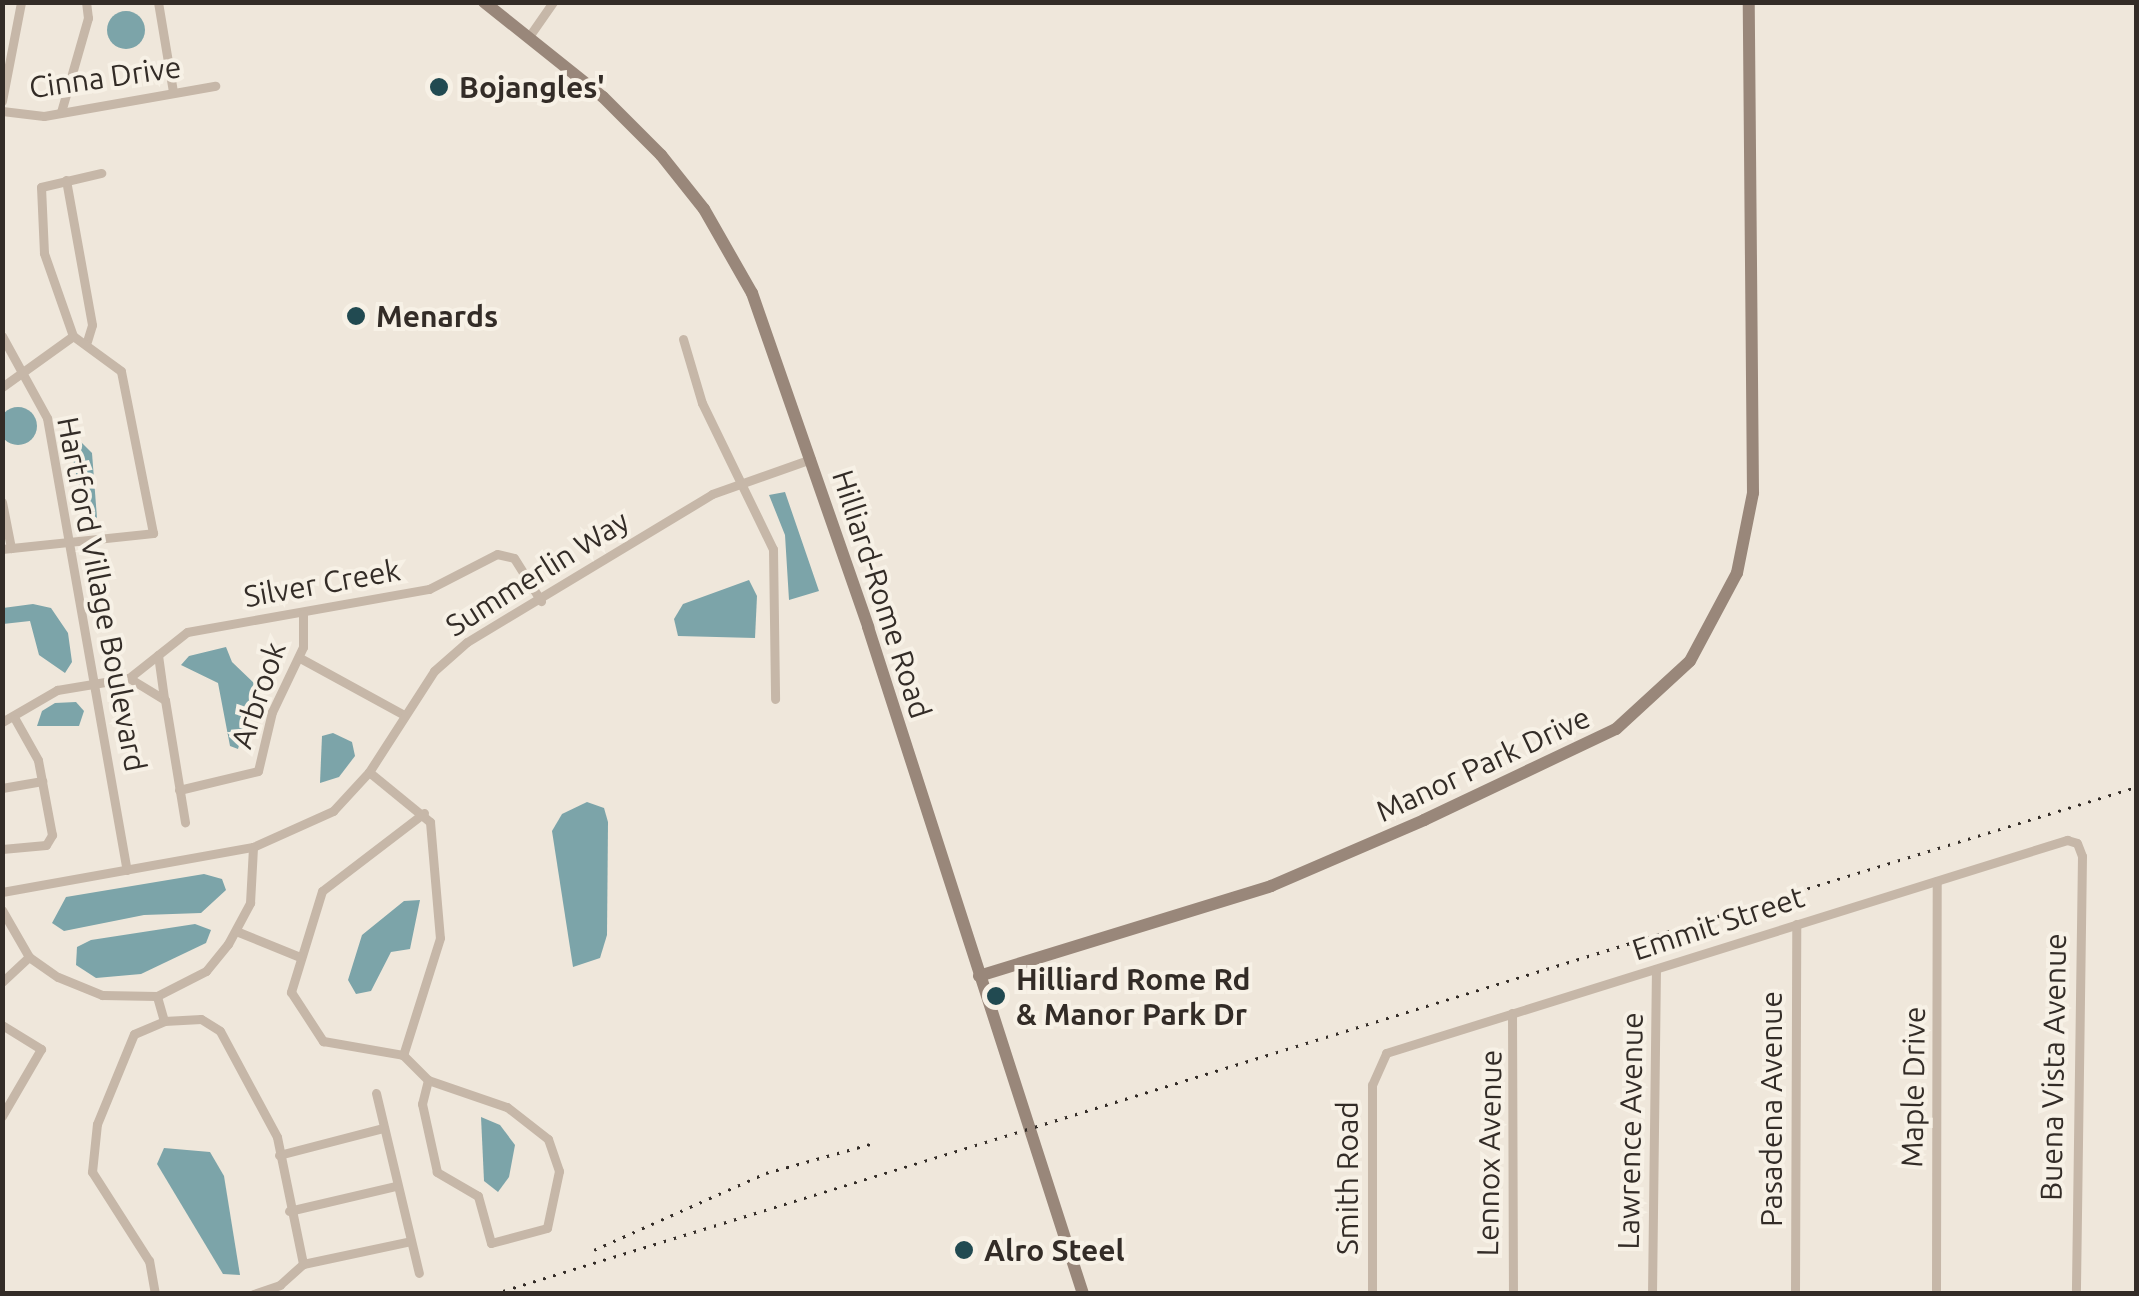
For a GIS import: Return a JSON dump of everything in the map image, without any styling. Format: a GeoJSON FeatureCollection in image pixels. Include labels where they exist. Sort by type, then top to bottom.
{"type":"FeatureCollection","features":[{"type":"Feature","properties":{"kind":"street"},"geometry":{"type":"LineString","coordinates":[[2,101],[21,2]]}},
{"type":"Feature","properties":{"kind":"street"},"geometry":{"type":"LineString","coordinates":[[62,112],[88,18],[86,2]]}},
{"type":"Feature","properties":{"kind":"street"},"geometry":{"type":"LineString","coordinates":[[158,2],[173,92]]}},
{"type":"Feature","properties":{"kind":"street","name":"Hilliard-Rome Road"},"geometry":{"type":"LineString","coordinates":[[484,2],[616,108],[704,209],[752,294],[811,459],[1083,1294]]}},
{"type":"Feature","properties":{"kind":"street"},"geometry":{"type":"LineString","coordinates":[[528,38],[553,2]]}},
{"type":"Feature","properties":{"kind":"street","name":"Manor Park Drive"},"geometry":{"type":"LineString","coordinates":[[979,976],[1271,886],[1475,797],[1616,729],[1690,660],[1737,572],[1754,493],[1749,2]]}},
{"type":"Feature","properties":{"kind":"street","name":"Cinna Drive"},"geometry":{"type":"LineString","coordinates":[[2,111],[62,112],[215,86]]}},
{"type":"Feature","properties":{"kind":"street"},"geometry":{"type":"LineString","coordinates":[[73,336],[44,253],[41,187],[101,173]]}},
{"type":"Feature","properties":{"kind":"street"},"geometry":{"type":"LineString","coordinates":[[66,180],[92,326],[87,341]]}},
{"type":"Feature","properties":{"kind":"street","name":"Hartford Village Boulevard"},"geometry":{"type":"LineString","coordinates":[[2,336],[25,370],[48,418],[127,870]]}},
{"type":"Feature","properties":{"kind":"street"},"geometry":{"type":"LineString","coordinates":[[2,502],[7,548],[70,538],[152,533],[121,371],[87,341],[73,336]]}},
{"type":"Feature","properties":{"kind":"street"},"geometry":{"type":"LineString","coordinates":[[2,387],[73,336]]}},
{"type":"Feature","properties":{"kind":"street"},"geometry":{"type":"LineString","coordinates":[[682,339],[702,403],[744,481],[774,549],[775,699]]}},
{"type":"Feature","properties":{"kind":"street","name":"Summerlin Way"},"geometry":{"type":"LineString","coordinates":[[2,892],[254,848],[333,811],[369,772],[434,671],[467,642],[541,602],[712,494],[811,459]]}},
{"type":"Feature","properties":{"kind":"street","name":"Silver Creek"},"geometry":{"type":"LineString","coordinates":[[2,722],[57,690],[129,678],[187,632],[429,590],[497,554],[514,558],[541,602]]}},
{"type":"Feature","properties":{"kind":"street","name":"Arbrook"},"geometry":{"type":"LineString","coordinates":[[179,790],[258,771],[272,712],[300,658],[303,614]]}},
{"type":"Feature","properties":{"kind":"street"},"geometry":{"type":"LineString","coordinates":[[158,655],[185,822]]}},
{"type":"Feature","properties":{"kind":"street"},"geometry":{"type":"LineString","coordinates":[[300,658],[404,715]]}},
{"type":"Feature","properties":{"kind":"street"},"geometry":{"type":"LineString","coordinates":[[129,678],[165,700]]}},
{"type":"Feature","properties":{"kind":"street"},"geometry":{"type":"LineString","coordinates":[[2,849],[46,845],[52,836],[42,780],[14,718]]}},
{"type":"Feature","properties":{"kind":"street"},"geometry":{"type":"LineString","coordinates":[[369,772],[424,813],[430,822],[440,938],[403,1055]]}},
{"type":"Feature","properties":{"kind":"street"},"geometry":{"type":"LineString","coordinates":[[2,788],[42,780]]}},
{"type":"Feature","properties":{"kind":"street"},"geometry":{"type":"LineString","coordinates":[[424,813],[358,870],[328,884],[300,956],[291,992],[323,1041],[403,1055],[428,1080],[508,1107],[548,1139],[559,1170],[547,1228],[491,1243],[478,1196],[437,1172],[422,1104],[428,1080]]}},
{"type":"Feature","properties":{"kind":"street","name":"Emmit Street"},"geometry":{"type":"LineString","coordinates":[[1377,1063],[1399,1047],[2060,841],[2077,842]]}},
{"type":"Feature","properties":{"kind":"street","name":"Buena Vista Avenue"},"geometry":{"type":"LineString","coordinates":[[2076,1294],[2082,856],[2077,842]]}},
{"type":"Feature","properties":{"kind":"street"},"geometry":{"type":"LineString","coordinates":[[2,910],[29,957],[102,995],[157,996],[206,970],[236,931],[250,903],[254,848]]}},
{"type":"Feature","properties":{"kind":"street","name":"Maple Drive"},"geometry":{"type":"LineString","coordinates":[[1936,881],[1936,1294]]}},
{"type":"Feature","properties":{"kind":"street","name":"Pasadena Avenue"},"geometry":{"type":"LineString","coordinates":[[1794,1294],[1796,924]]}},
{"type":"Feature","properties":{"kind":"street"},"geometry":{"type":"LineString","coordinates":[[236,931],[300,956]]}},
{"type":"Feature","properties":{"kind":"street"},"geometry":{"type":"LineString","coordinates":[[2,982],[29,957]]}},
{"type":"Feature","properties":{"kind":"street","name":"Lawrence Avenue"},"geometry":{"type":"LineString","coordinates":[[1652,1294],[1656,969]]}},
{"type":"Feature","properties":{"kind":"street"},"geometry":{"type":"LineString","coordinates":[[157,996],[164,1021]]}},
{"type":"Feature","properties":{"kind":"street","name":"Lennox Avenue"},"geometry":{"type":"LineString","coordinates":[[1512,1014],[1513,1294]]}},
{"type":"Feature","properties":{"kind":"street"},"geometry":{"type":"LineString","coordinates":[[155,1294],[149,1261],[92,1172],[97,1124],[134,1034],[164,1021],[201,1019],[220,1031],[268,1115],[303,1264]]}},
{"type":"Feature","properties":{"kind":"street"},"geometry":{"type":"LineString","coordinates":[[2,1025],[40,1049],[2,1116]]}},
{"type":"Feature","properties":{"kind":"street","name":"Smith Road"},"geometry":{"type":"LineString","coordinates":[[1372,1294],[1377,1063]]}},
{"type":"Feature","properties":{"kind":"street"},"geometry":{"type":"LineString","coordinates":[[376,1093],[419,1273]]}},
{"type":"Feature","properties":{"kind":"street"},"geometry":{"type":"LineString","coordinates":[[279,1155],[382,1128]]}},
{"type":"Feature","properties":{"kind":"street"},"geometry":{"type":"LineString","coordinates":[[289,1211],[396,1186]]}},
{"type":"Feature","properties":{"kind":"street"},"geometry":{"type":"LineString","coordinates":[[254,1294],[280,1285],[303,1264],[412,1242]]}},
{"type":"Feature","properties":{"kind":"water"},"geometry":{"type":"Polygon","coordinates":[[[126,11],[140,16],[145,30],[140,44],[126,49],[112,44],[107,30],[112,16],[126,11]]]}},
{"type":"Feature","properties":{"kind":"water"},"geometry":{"type":"Polygon","coordinates":[[[18,407],[31,413],[37,426],[31,439],[18,445],[5,439],[-1,426],[5,413],[18,407]]]}},
{"type":"Feature","properties":{"kind":"water"},"geometry":{"type":"Polygon","coordinates":[[[77,438],[92,453],[97,518],[87,511],[77,478],[71,449],[77,438]]]}},
{"type":"Feature","properties":{"kind":"water"},"geometry":{"type":"Polygon","coordinates":[[[785,492],[819,591],[789,600],[785,535],[769,495],[785,492]]]}},
{"type":"Feature","properties":{"kind":"water"},"geometry":{"type":"Polygon","coordinates":[[[749,580],[757,596],[755,638],[678,636],[674,619],[683,604],[749,580]]]}},
{"type":"Feature","properties":{"kind":"water"},"geometry":{"type":"Polygon","coordinates":[[[33,604],[51,608],[68,633],[72,662],[65,673],[39,655],[30,621],[3,624],[3,608],[33,604]]]}},
{"type":"Feature","properties":{"kind":"water"},"geometry":{"type":"Polygon","coordinates":[[[226,647],[232,662],[256,685],[238,749],[230,746],[218,683],[181,665],[189,656],[226,647]]]}},
{"type":"Feature","properties":{"kind":"water"},"geometry":{"type":"Polygon","coordinates":[[[76,702],[84,711],[79,726],[37,726],[42,711],[55,703],[76,702]]]}},
{"type":"Feature","properties":{"kind":"water"},"geometry":{"type":"Polygon","coordinates":[[[333,733],[352,742],[355,756],[339,777],[320,783],[322,736],[333,733]]]}},
{"type":"Feature","properties":{"kind":"water"},"geometry":{"type":"Polygon","coordinates":[[[587,802],[604,808],[608,822],[607,935],[600,958],[573,967],[552,831],[562,814],[587,802]]]}},
{"type":"Feature","properties":{"kind":"water"},"geometry":{"type":"Polygon","coordinates":[[[204,874],[222,879],[226,890],[201,913],[144,915],[64,931],[52,923],[66,897],[204,874]]]}},
{"type":"Feature","properties":{"kind":"water"},"geometry":{"type":"Polygon","coordinates":[[[420,900],[410,949],[391,952],[371,991],[356,994],[348,980],[362,935],[404,901],[420,900]]]}},
{"type":"Feature","properties":{"kind":"water"},"geometry":{"type":"Polygon","coordinates":[[[195,924],[211,930],[206,943],[141,974],[96,978],[76,965],[77,947],[91,940],[195,924]]]}},
{"type":"Feature","properties":{"kind":"water"},"geometry":{"type":"Polygon","coordinates":[[[481,1117],[500,1125],[515,1145],[509,1177],[498,1192],[484,1181],[481,1117]]]}},
{"type":"Feature","properties":{"kind":"water"},"geometry":{"type":"Polygon","coordinates":[[[164,1148],[210,1152],[224,1176],[240,1275],[223,1274],[157,1164],[164,1148]]]}},
{"type":"Feature","properties":{"kind":"railway"},"geometry":{"type":"LineString","coordinates":[[493,1294],[2136,787]]}},
{"type":"Feature","properties":{"kind":"railway"},"geometry":{"type":"LineString","coordinates":[[594,1250],[766,1173],[874,1143]]}},
{"type":"Feature","properties":{"kind":"place","name":"Bojangles'"},"geometry":{"type":"Point","coordinates":[439,87]}},
{"type":"Feature","properties":{"kind":"place","name":"Menards"},"geometry":{"type":"Point","coordinates":[356,316]}},
{"type":"Feature","properties":{"kind":"place","name":"Hilliard Rome Rd & Manor Park Dr"},"geometry":{"type":"Point","coordinates":[996,996]}},
{"type":"Feature","properties":{"kind":"place","name":"Alro Steel"},"geometry":{"type":"Point","coordinates":[964,1250]}}]}
